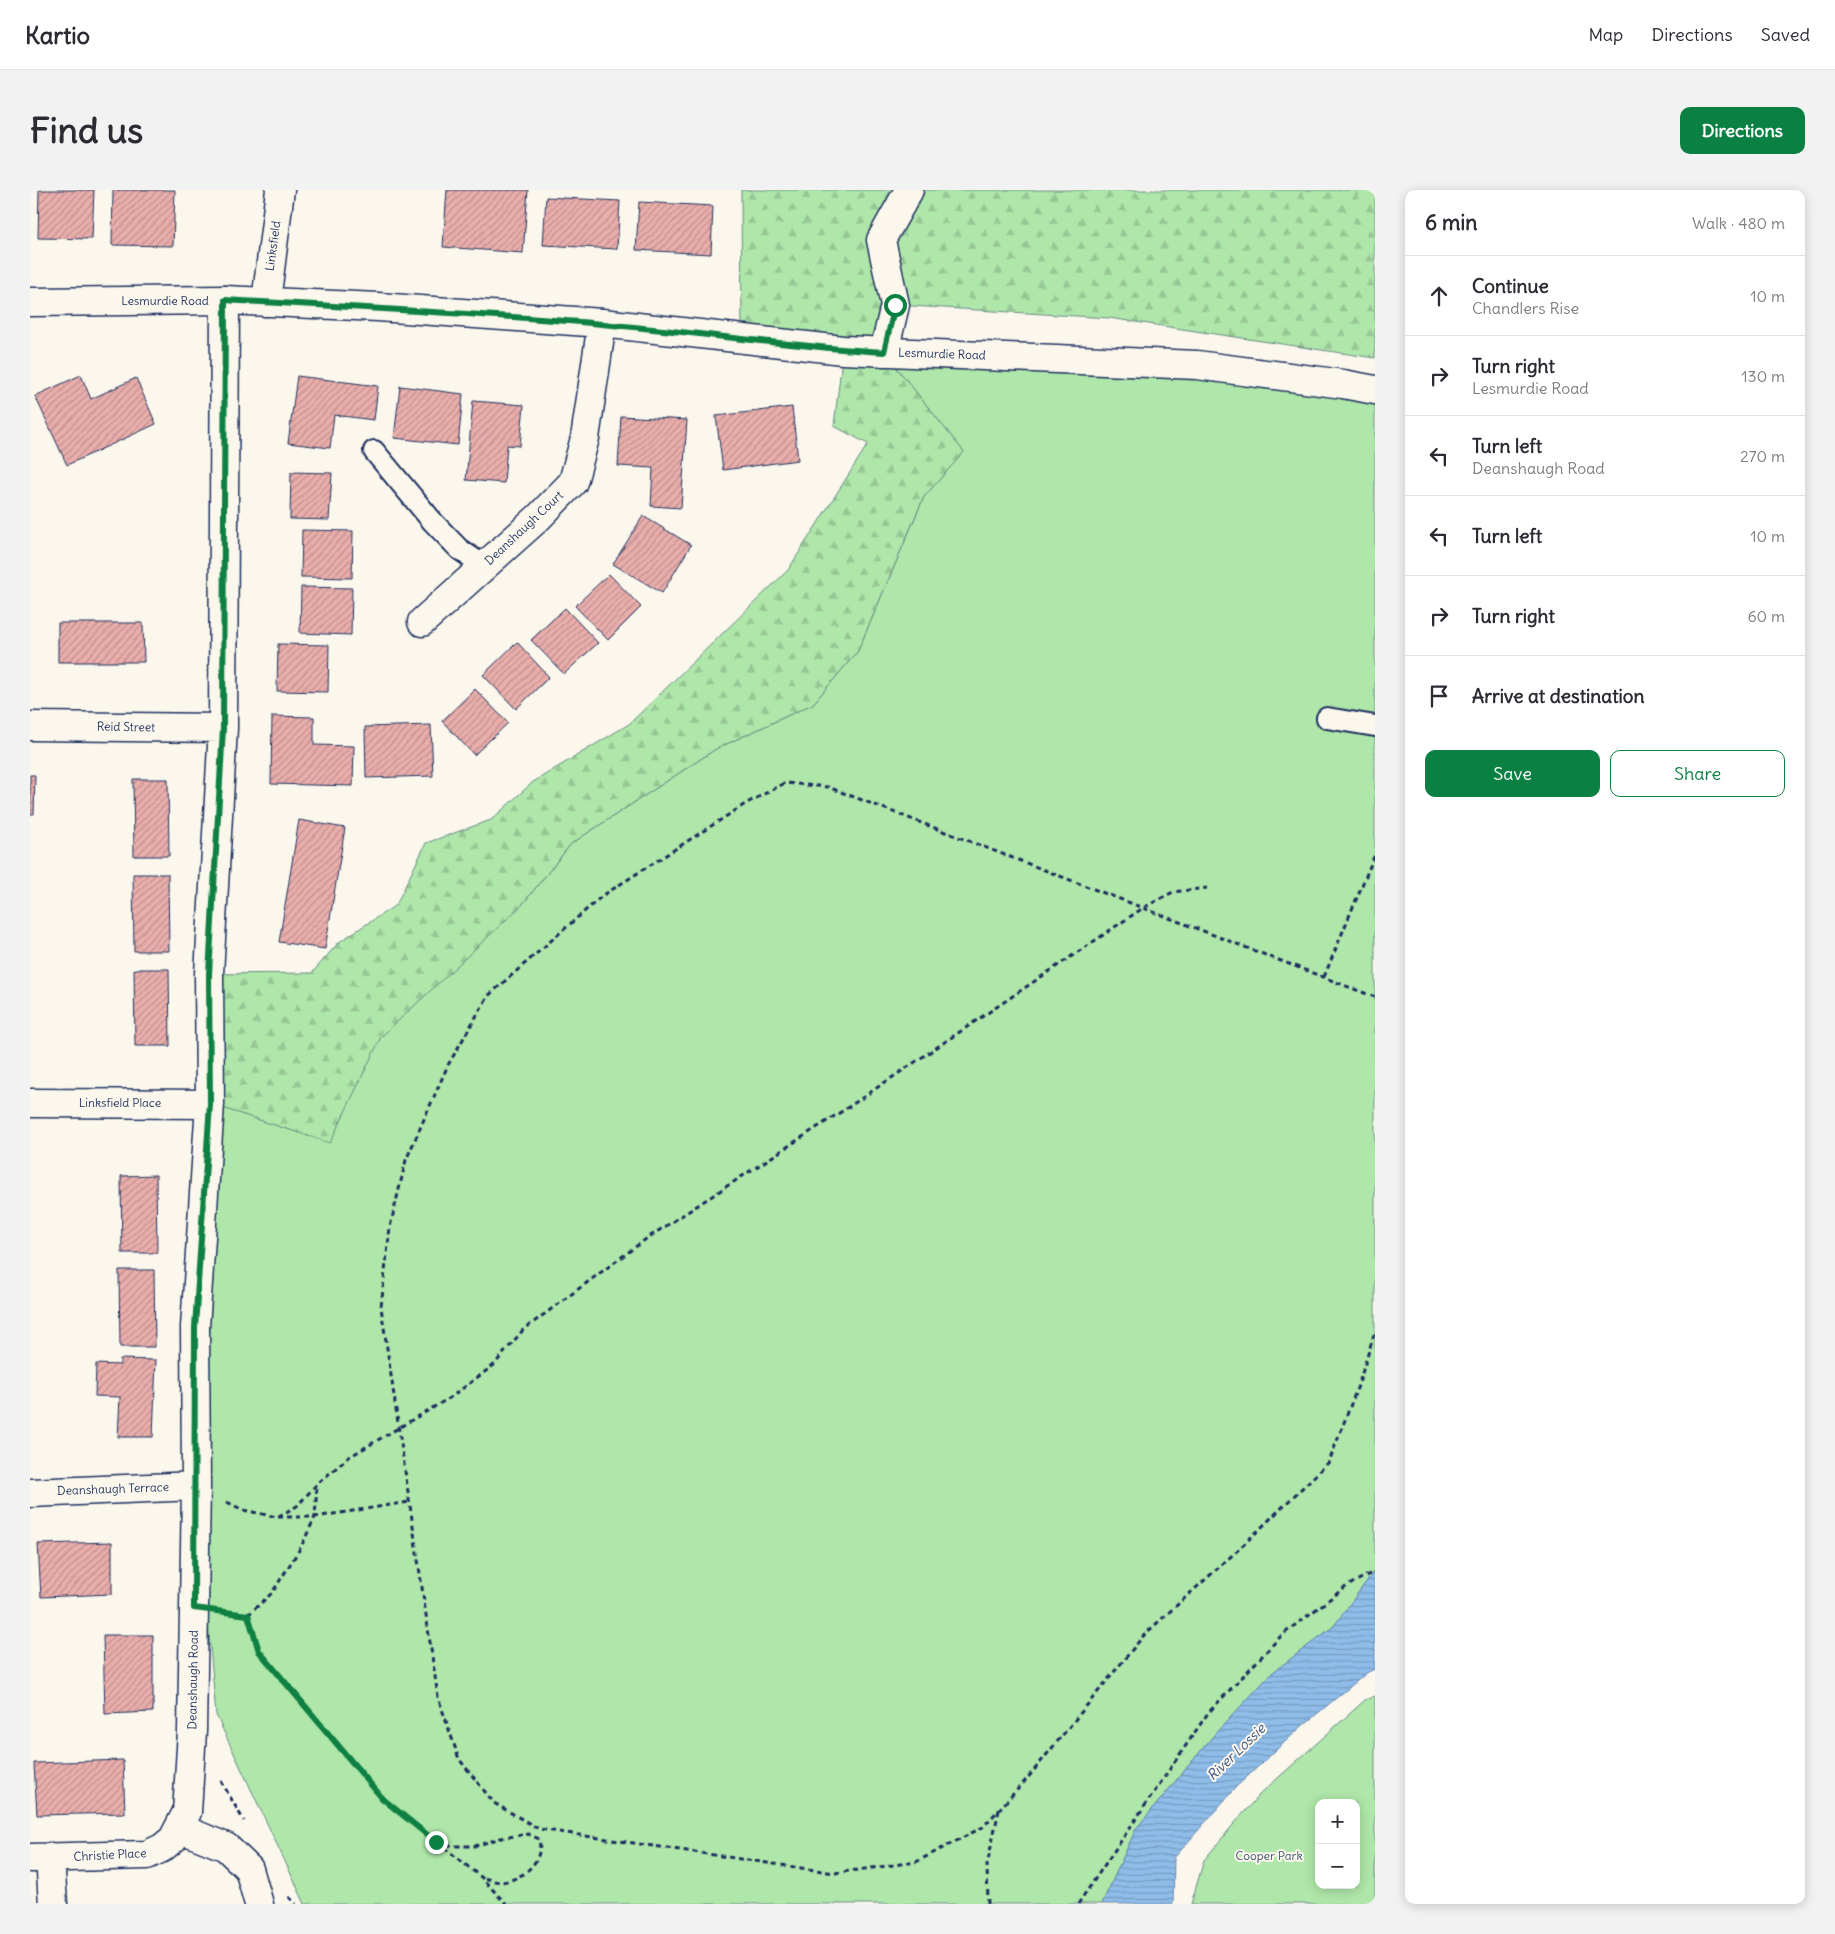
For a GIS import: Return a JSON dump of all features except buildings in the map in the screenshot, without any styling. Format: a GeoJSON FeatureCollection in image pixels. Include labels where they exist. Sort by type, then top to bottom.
{"type":"FeatureCollection","features":[{"type":"Feature","properties":{"kind":"street","name":"Linksfield"},"geometry":{"type":"LineString","coordinates":[[266,302],[280,190]]}},
{"type":"Feature","properties":{"kind":"street"},"geometry":{"type":"LineString","coordinates":[[884,352],[895,305],[881,240],[909,190]]}},
{"type":"Feature","properties":{"kind":"street","name":"Lesmurdie Road"},"geometry":{"type":"LineString","coordinates":[[30,302],[225,300],[378,307],[602,324],[786,344],[884,352],[1197,365],[1375,390]]}},
{"type":"Feature","properties":{"kind":"street","name":"Deanshaugh Road"},"geometry":{"type":"LineString","coordinates":[[179,1828],[187,1812],[192,1731],[196,1486],[195,1327],[210,1104],[209,974],[223,728],[225,300]]}},
{"type":"Feature","properties":{"kind":"street","name":"Deanshaugh Court"},"geometry":{"type":"LineString","coordinates":[[422,622],[538,518],[573,482],[585,438],[602,324]]}},
{"type":"Feature","properties":{"kind":"street","name":"Reid Street"},"geometry":{"type":"LineString","coordinates":[[30,726],[223,728]]}},
{"type":"Feature","properties":{"kind":"street","name":"Linksfield Place"},"geometry":{"type":"LineString","coordinates":[[30,1103],[210,1104]]}},
{"type":"Feature","properties":{"kind":"street","name":"Deanshaugh Terrace"},"geometry":{"type":"LineString","coordinates":[[30,1493],[196,1486]]}},
{"type":"Feature","properties":{"kind":"street"},"geometry":{"type":"LineString","coordinates":[[179,1828],[226,1847],[249,1869],[260,1904]]}},
{"type":"Feature","properties":{"kind":"street","name":"Christie Place"},"geometry":{"type":"LineString","coordinates":[[40,1858],[147,1855],[162,1848],[173,1839],[179,1828]]}},
{"type":"Feature","properties":{"kind":"street"},"geometry":{"type":"LineString","coordinates":[[40,1858],[53,1904]]}},
{"type":"Feature","properties":{"kind":"lane"},"geometry":{"type":"LineString","coordinates":[[374,450],[440,528],[460,549],[484,566]]}},
{"type":"Feature","properties":{"kind":"lane"},"geometry":{"type":"LineString","coordinates":[[1328,718],[1375,726]]}},
{"type":"Feature","properties":{"kind":"path"},"geometry":{"type":"LineString","coordinates":[[1375,997],[828,787],[786,783],[747,803],[602,896],[488,996],[448,1065],[406,1160],[390,1227],[381,1308],[438,1697],[459,1759],[494,1803],[539,1829],[835,1873],[916,1862],[983,1827],[1026,1780],[1145,1634],[1238,1550],[1329,1462],[1359,1383],[1375,1330]]}},
{"type":"Feature","properties":{"kind":"path"},"geometry":{"type":"LineString","coordinates":[[1324,977],[1375,854]]}},
{"type":"Feature","properties":{"kind":"path"},"geometry":{"type":"LineString","coordinates":[[277,1517],[297,1506],[317,1484],[349,1457],[451,1398],[494,1365],[523,1330],[646,1239],[850,1106],[1143,908],[1174,892],[1206,888]]}},
{"type":"Feature","properties":{"kind":"path"},"geometry":{"type":"LineString","coordinates":[[194,1608],[248,1615],[272,1593],[301,1547],[316,1517],[317,1484]]}},
{"type":"Feature","properties":{"kind":"path"},"geometry":{"type":"LineString","coordinates":[[196,1486],[243,1510],[277,1517],[316,1517],[409,1502]]}},
{"type":"Feature","properties":{"kind":"path"},"geometry":{"type":"LineString","coordinates":[[1078,1904],[1208,1713],[1282,1635],[1347,1586],[1375,1571]]}},
{"type":"Feature","properties":{"kind":"path"},"geometry":{"type":"LineString","coordinates":[[248,1615],[259,1651],[383,1799],[481,1877],[506,1904]]}},
{"type":"Feature","properties":{"kind":"path"},"geometry":{"type":"LineString","coordinates":[[988,1904],[987,1865],[999,1810]]}},
{"type":"Feature","properties":{"kind":"path"},"geometry":{"type":"LineString","coordinates":[[436,1842],[453,1846],[476,1846],[501,1838],[528,1834],[540,1839],[542,1849],[537,1862],[518,1878],[499,1882],[481,1877]]}},
{"type":"Feature","properties":{"kind":"green space"},"geometry":{"type":"Polygon","coordinates":[[[741,190],[1375,190],[1375,358],[1109,318],[895,305],[884,352],[965,452],[956,483],[924,497],[858,651],[813,704],[716,749],[571,844],[522,905],[310,1214],[210,1104],[209,974],[312,973],[339,942],[396,905],[426,843],[491,820],[533,782],[629,724],[788,570],[868,444],[834,426],[843,350],[742,339],[741,190]]]}},
{"type":"Feature","properties":{"kind":"green space"},"geometry":{"type":"Polygon","coordinates":[[[884,352],[1375,390],[1375,1570],[1334,1626],[1272,1673],[1214,1735],[1136,1829],[1102,1904],[305,1904],[216,1715],[196,1486],[210,1104],[330,1143],[381,1037],[522,905],[571,844],[716,749],[813,704],[858,651],[924,497],[964,452],[884,352]]]}},
{"type":"Feature","properties":{"kind":"green space","name":"Cooper Park"},"geometry":{"type":"Polygon","coordinates":[[[1375,1696],[1375,1904],[1191,1904],[1204,1860],[1259,1795],[1365,1700],[1375,1696]]]}},
{"type":"Feature","properties":{"kind":"water","name":"River Lossie"},"geometry":{"type":"Polygon","coordinates":[[[1375,1570],[1375,1669],[1368,1672],[1301,1727],[1236,1787],[1174,1858],[1173,1904],[1102,1904],[1136,1829],[1214,1735],[1272,1673],[1334,1626],[1375,1570]]]}},
{"type":"Feature","properties":{"kind":"route"},"geometry":{"type":"LineString","coordinates":[[436,1842],[383,1799],[259,1651],[248,1615],[194,1608],[196,1486],[195,1327],[210,1104],[209,974],[223,728],[225,300],[378,307],[602,324],[844,350],[884,352],[895,305]]}}]}
